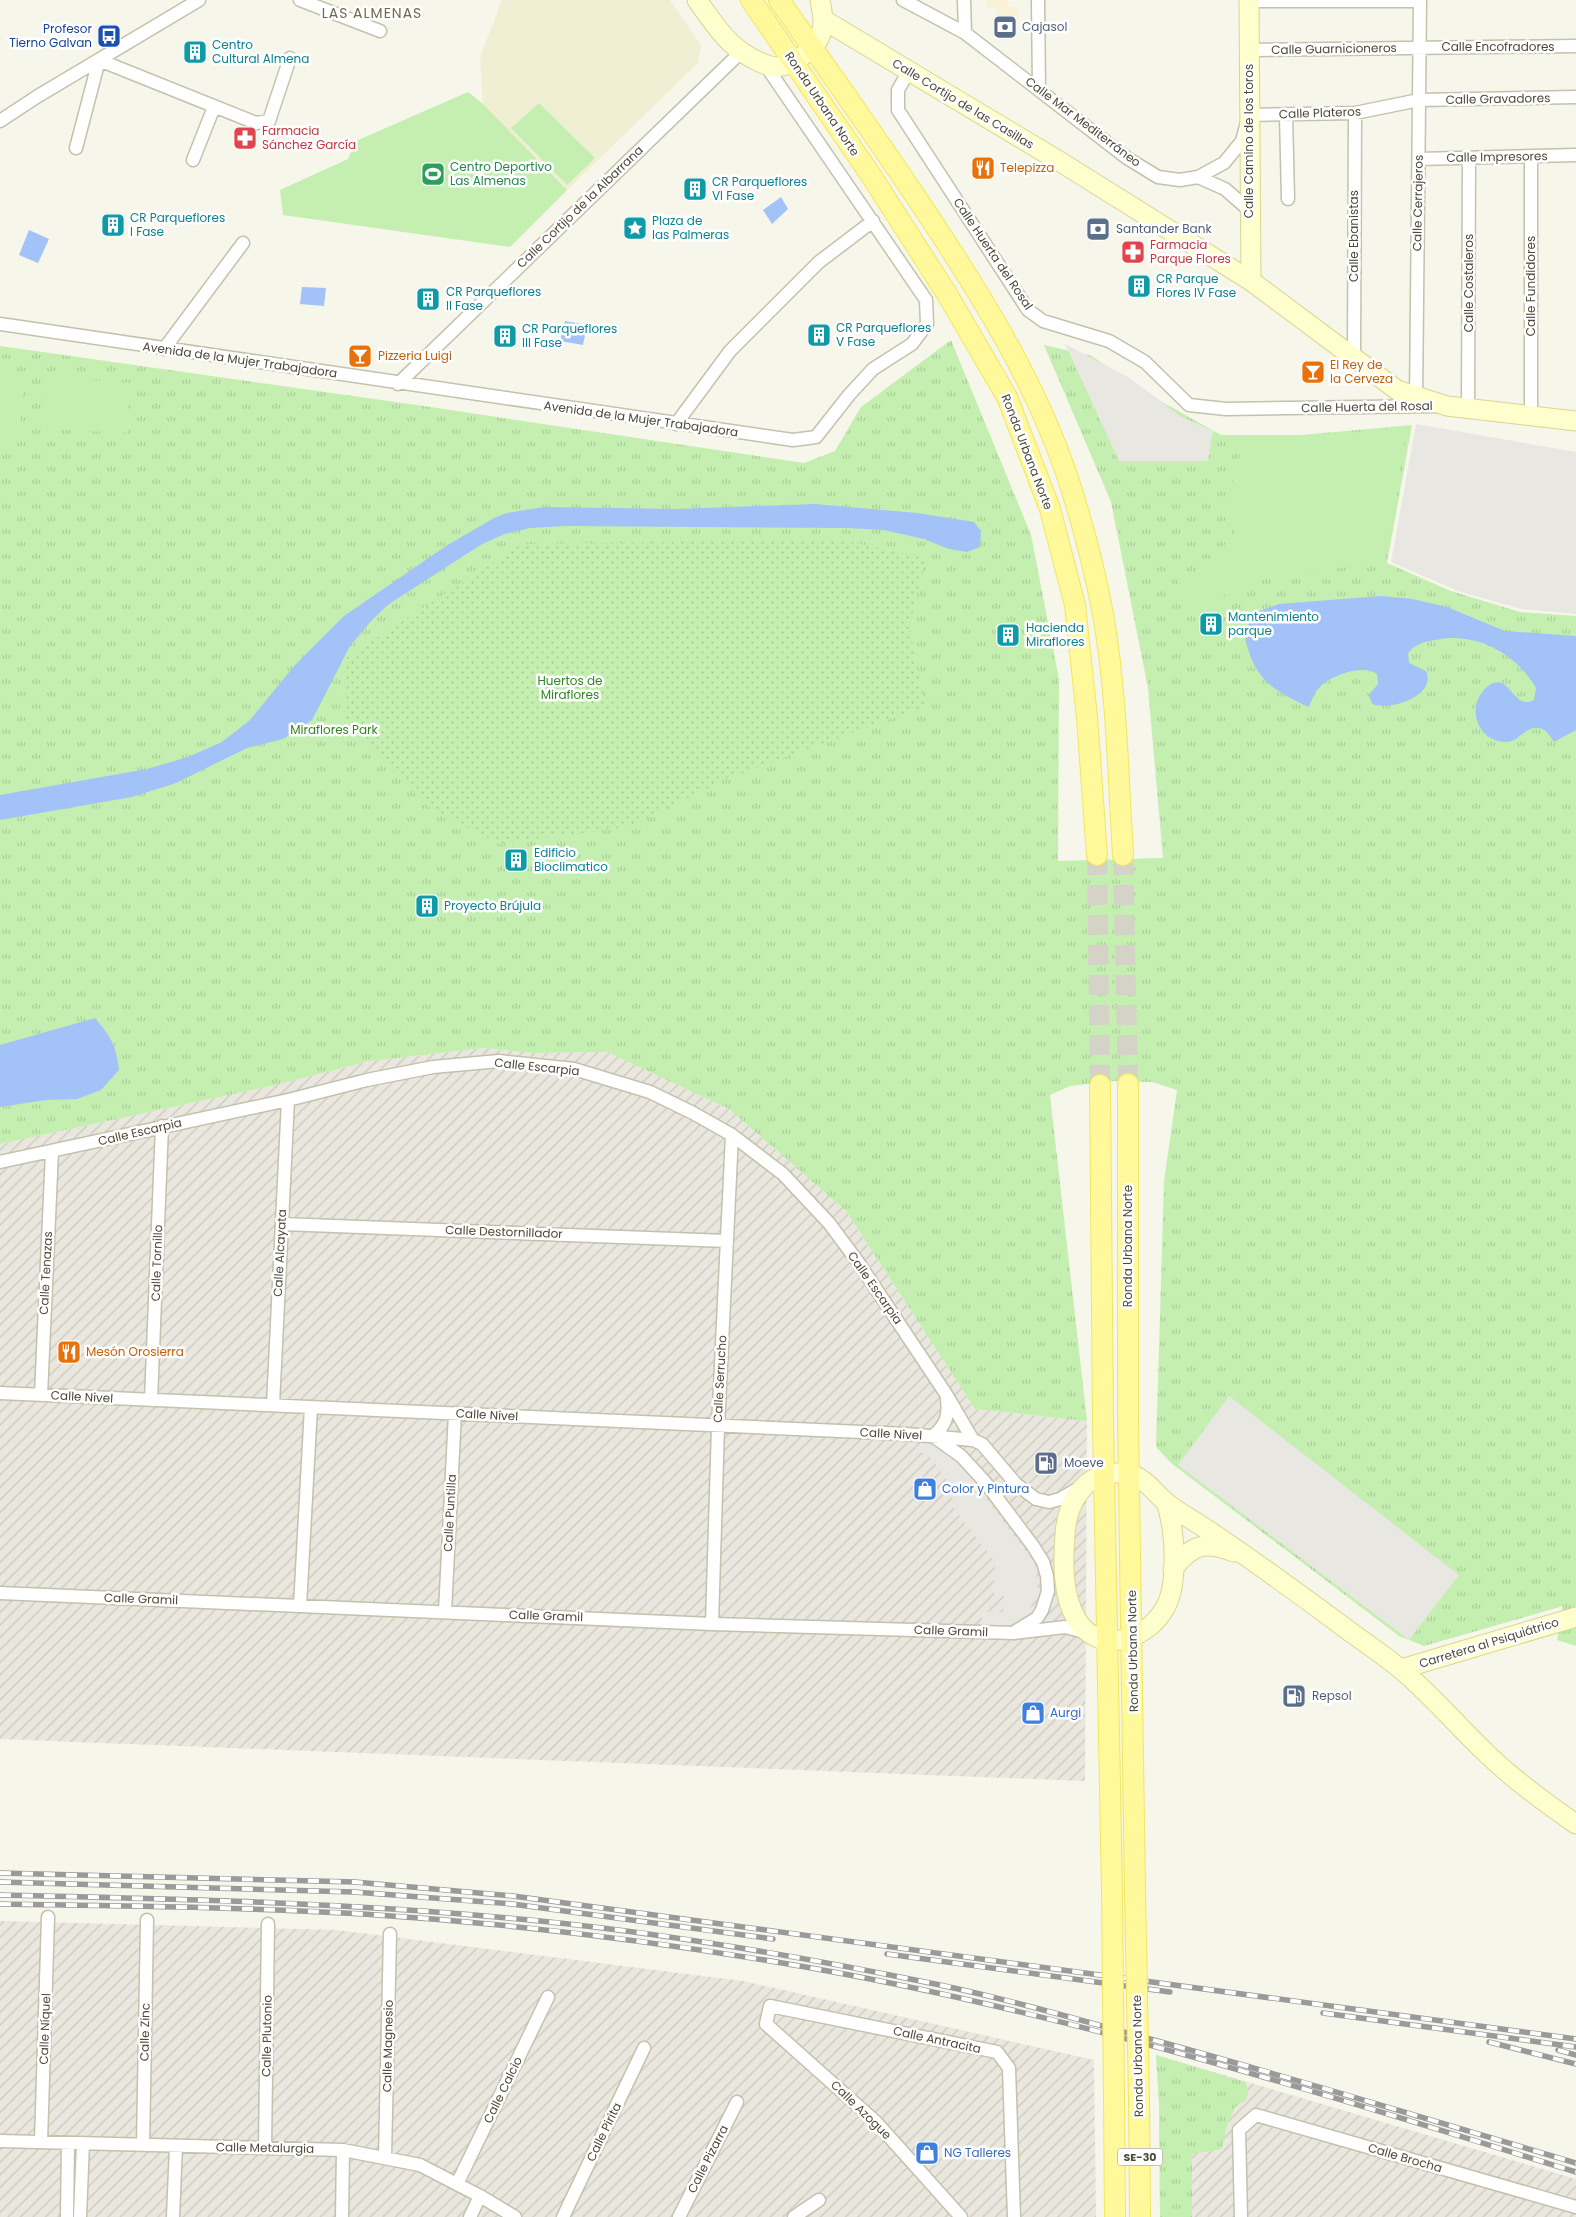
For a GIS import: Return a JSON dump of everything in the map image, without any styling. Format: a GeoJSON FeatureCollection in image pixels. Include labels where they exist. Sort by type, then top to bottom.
{"type":"FeatureCollection","features":[{"type":"Feature","properties":{"kind":"main road","name":"Ronda Urbana Norte"},"geometry":{"type":"LineString","coordinates":[[750,0],[836,121],[947,294],[1008,396],[1050,509],[1075,605],[1087,717],[1096,855]]}},
{"type":"Feature","properties":{"kind":"main road","name":"Ronda Urbana Norte"},"geometry":{"type":"LineString","coordinates":[[779,0],[888,154],[980,295],[1023,373],[1055,443],[1076,502],[1103,615],[1114,708],[1123,855]]}},
{"type":"Feature","properties":{"kind":"main road","name":"Ronda Urbana Norte"},"geometry":{"type":"LineString","coordinates":[[1128,1084],[1129,1473],[1133,1638],[1140,2217]]}},
{"type":"Feature","properties":{"kind":"main road","name":"Ronda Urbana Norte"},"geometry":{"type":"LineString","coordinates":[[1100,1085],[1104,1474],[1100,1637],[1112,1892],[1116,2217]]}},
{"type":"Feature","properties":{"kind":"street"},"geometry":{"type":"LineString","coordinates":[[0,121],[38,96],[199,0]]}},
{"type":"Feature","properties":{"kind":"street"},"geometry":{"type":"LineString","coordinates":[[300,0],[380,32]]}},
{"type":"Feature","properties":{"kind":"street"},"geometry":{"type":"LineString","coordinates":[[697,0],[715,25],[742,52],[777,67],[793,61],[813,49],[821,35],[824,20],[820,0]]}},
{"type":"Feature","properties":{"kind":"street","name":"Calle Mar Mediterráneo"},"geometry":{"type":"LineString","coordinates":[[904,0],[965,33],[1127,158],[1158,177],[1180,180],[1198,177],[1224,163],[1242,141],[1249,116]]}},
{"type":"Feature","properties":{"kind":"street"},"geometry":{"type":"LineString","coordinates":[[964,0],[965,33]]}},
{"type":"Feature","properties":{"kind":"street"},"geometry":{"type":"LineString","coordinates":[[1038,0],[1039,89]]}},
{"type":"Feature","properties":{"kind":"street"},"geometry":{"type":"LineString","coordinates":[[1250,1],[1420,0]]}},
{"type":"Feature","properties":{"kind":"street","name":"Calle Cerrajeros"},"geometry":{"type":"LineString","coordinates":[[1416,401],[1420,0]]}},
{"type":"Feature","properties":{"kind":"street","name":"Calle Camino de los toros"},"geometry":{"type":"LineString","coordinates":[[1250,1],[1249,210],[1251,282]]}},
{"type":"Feature","properties":{"kind":"street","name":"Calle Cortijo de las Casillas"},"geometry":{"type":"LineString","coordinates":[[824,20],[1067,166],[1251,282],[1354,359],[1397,390],[1416,401],[1576,421]]}},
{"type":"Feature","properties":{"kind":"street","name":"Calle Encofradores"},"geometry":{"type":"LineString","coordinates":[[1420,47],[1576,46]]}},
{"type":"Feature","properties":{"kind":"street","name":"Calle Guarnicioneros"},"geometry":{"type":"LineString","coordinates":[[1249,50],[1420,47]]}},
{"type":"Feature","properties":{"kind":"street","name":"Calle Cortijo de la Albarrana"},"geometry":{"type":"LineString","coordinates":[[398,384],[742,52]]}},
{"type":"Feature","properties":{"kind":"street"},"geometry":{"type":"LineString","coordinates":[[99,60],[256,123],[269,121],[290,58]]}},
{"type":"Feature","properties":{"kind":"street"},"geometry":{"type":"LineString","coordinates":[[76,148],[99,60]]}},
{"type":"Feature","properties":{"kind":"street","name":"Avenida de la Mujer Trabajadora"},"geometry":{"type":"LineString","coordinates":[[0,324],[676,424],[793,440],[816,437],[849,394],[873,370],[912,344],[928,324],[926,300],[764,63]]}},
{"type":"Feature","properties":{"kind":"street","name":"Calle Huerta del Rosal"},"geometry":{"type":"LineString","coordinates":[[909,71],[898,90],[898,110],[1028,310],[1043,321],[1109,341],[1145,362],[1189,405],[1226,409],[1416,401]]}},
{"type":"Feature","properties":{"kind":"street","name":"Calle Gravadores"},"geometry":{"type":"LineString","coordinates":[[1419,100],[1576,97]]}},
{"type":"Feature","properties":{"kind":"street","name":"Calle Plateros"},"geometry":{"type":"LineString","coordinates":[[1249,116],[1355,113],[1419,100]]}},
{"type":"Feature","properties":{"kind":"street"},"geometry":{"type":"LineString","coordinates":[[193,160],[214,106]]}},
{"type":"Feature","properties":{"kind":"street","name":"Calle Ebanistas"},"geometry":{"type":"LineString","coordinates":[[1354,359],[1355,113]]}},
{"type":"Feature","properties":{"kind":"street"},"geometry":{"type":"LineString","coordinates":[[1286,115],[1288,199]]}},
{"type":"Feature","properties":{"kind":"street","name":"Calle Impresores"},"geometry":{"type":"LineString","coordinates":[[1419,159],[1576,156]]}},
{"type":"Feature","properties":{"kind":"street","name":"Calle Fundidores"},"geometry":{"type":"LineString","coordinates":[[1531,157],[1531,416]]}},
{"type":"Feature","properties":{"kind":"street","name":"Calle Costaleros"},"geometry":{"type":"LineString","coordinates":[[1468,408],[1470,158]]}},
{"type":"Feature","properties":{"kind":"street"},"geometry":{"type":"LineString","coordinates":[[1198,177],[1225,188],[1249,210]]}},
{"type":"Feature","properties":{"kind":"street"},"geometry":{"type":"LineString","coordinates":[[676,424],[730,351],[818,262],[873,221]]}},
{"type":"Feature","properties":{"kind":"street"},"geometry":{"type":"LineString","coordinates":[[164,349],[243,243]]}},
{"type":"Feature","properties":{"kind":"street","name":"Calle Escarpia"},"geometry":{"type":"LineString","coordinates":[[0,1162],[433,1067],[499,1061],[574,1069],[650,1092],[693,1113],[732,1135],[783,1174],[829,1223],[858,1262],[946,1394],[973,1440],[982,1444],[1016,1484],[1036,1499],[1049,1502],[1060,1500],[1083,1486]]}},
{"type":"Feature","properties":{"kind":"street","name":"Calle Alcayata"},"geometry":{"type":"LineString","coordinates":[[273,1405],[288,1100]]}},
{"type":"Feature","properties":{"kind":"street","name":"Calle Tornillo"},"geometry":{"type":"LineString","coordinates":[[151,1400],[162,1126]]}},
{"type":"Feature","properties":{"kind":"street","name":"Calle Serrucho"},"geometry":{"type":"LineString","coordinates":[[712,1624],[718,1427],[732,1135]]}},
{"type":"Feature","properties":{"kind":"street","name":"Calle Tenazas"},"geometry":{"type":"LineString","coordinates":[[40,1395],[52,1152]]}},
{"type":"Feature","properties":{"kind":"street","name":"Calle Destornillador"},"geometry":{"type":"LineString","coordinates":[[282,1224],[727,1241]]}},
{"type":"Feature","properties":{"kind":"street","name":"Calle Nivel"},"geometry":{"type":"LineString","coordinates":[[0,1393],[933,1436],[973,1440]]}},
{"type":"Feature","properties":{"kind":"street"},"geometry":{"type":"LineString","coordinates":[[946,1394],[949,1413],[944,1427],[933,1436],[961,1456],[985,1482],[1033,1546],[1047,1576],[1048,1591],[1042,1610],[1036,1618],[1014,1633]]}},
{"type":"Feature","properties":{"kind":"street"},"geometry":{"type":"LineString","coordinates":[[300,1606],[311,1407]]}},
{"type":"Feature","properties":{"kind":"street","name":"Calle Puntilla"},"geometry":{"type":"LineString","coordinates":[[444,1612],[455,1413]]}},
{"type":"Feature","properties":{"kind":"street"},"geometry":{"type":"LineString","coordinates":[[1166,1502],[1174,1534],[1173,1569],[1170,1596],[1166,1608],[1148,1628],[1133,1638],[1100,1637],[1078,1621],[1070,1603],[1064,1557],[1065,1530],[1070,1506],[1083,1486],[1104,1474],[1129,1473],[1148,1484],[1166,1502],[1249,1557],[1401,1669],[1517,1781],[1576,1824]]}},
{"type":"Feature","properties":{"kind":"street"},"geometry":{"type":"LineString","coordinates":[[1173,1569],[1184,1554],[1192,1548],[1203,1546],[1222,1548],[1249,1557]]}},
{"type":"Feature","properties":{"kind":"street","name":"Calle Gramil"},"geometry":{"type":"LineString","coordinates":[[0,1593],[712,1624],[1014,1633],[1065,1627],[1100,1637]]}},
{"type":"Feature","properties":{"kind":"street","name":"Carretera al Psiquiátrico"},"geometry":{"type":"LineString","coordinates":[[1401,1669],[1576,1617]]}},
{"type":"Feature","properties":{"kind":"street","name":"Calle Níquel"},"geometry":{"type":"LineString","coordinates":[[41,2142],[48,1916]]}},
{"type":"Feature","properties":{"kind":"street","name":"Calle Zinc"},"geometry":{"type":"LineString","coordinates":[[143,2145],[146,1920]]}},
{"type":"Feature","properties":{"kind":"street","name":"Calle Plutonio"},"geometry":{"type":"LineString","coordinates":[[265,2148],[268,1924]]}},
{"type":"Feature","properties":{"kind":"street","name":"Calle Magnesio"},"geometry":{"type":"LineString","coordinates":[[385,2157],[390,1934]]}},
{"type":"Feature","properties":{"kind":"street","name":"Calle Calcio"},"geometry":{"type":"LineString","coordinates":[[458,2184],[548,1997]]}},
{"type":"Feature","properties":{"kind":"street","name":"Calle Azogue"},"geometry":{"type":"LineString","coordinates":[[770,2006],[766,2024],[876,2122],[961,2217]]}},
{"type":"Feature","properties":{"kind":"street","name":"Calle Antracita"},"geometry":{"type":"LineString","coordinates":[[770,2006],[997,2052],[1009,2068],[1014,2217]]}},
{"type":"Feature","properties":{"kind":"street","name":"Calle Pirita"},"geometry":{"type":"LineString","coordinates":[[563,2217],[644,2048]]}},
{"type":"Feature","properties":{"kind":"street","name":"Calle Pizarra"},"geometry":{"type":"LineString","coordinates":[[679,2217],[737,2102]]}},
{"type":"Feature","properties":{"kind":"street","name":"Calle Brocha"},"geometry":{"type":"LineString","coordinates":[[1241,2217],[1240,2130],[1256,2115],[1576,2207]]}},
{"type":"Feature","properties":{"kind":"street","name":"Calle Metalurgia"},"geometry":{"type":"LineString","coordinates":[[0,2141],[343,2150],[420,2165],[480,2196],[514,2217]]}},
{"type":"Feature","properties":{"kind":"street"},"geometry":{"type":"LineString","coordinates":[[67,2217],[68,2142]]}},
{"type":"Feature","properties":{"kind":"street"},"geometry":{"type":"LineString","coordinates":[[80,2217],[83,2143]]}},
{"type":"Feature","properties":{"kind":"street"},"geometry":{"type":"LineString","coordinates":[[174,2217],[176,2146]]}},
{"type":"Feature","properties":{"kind":"street"},"geometry":{"type":"LineString","coordinates":[[342,2217],[343,2150]]}},
{"type":"Feature","properties":{"kind":"street"},"geometry":{"type":"LineString","coordinates":[[470,2217],[480,2196]]}},
{"type":"Feature","properties":{"kind":"street"},"geometry":{"type":"LineString","coordinates":[[794,2217],[819,2200]]}},
{"type":"Feature","properties":{"kind":"shaded area"},"geometry":{"type":"Polygon","coordinates":[[[502,0],[670,0],[701,45],[698,63],[567,190],[483,104],[480,57],[502,0]]]}},
{"type":"Feature","properties":{"kind":"shaded area"},"geometry":{"type":"Polygon","coordinates":[[[987,0],[1008,0],[1008,7],[1017,7],[1018,20],[1015,26],[1008,29],[1000,27],[997,22],[997,8],[987,8],[987,0]]]}},
{"type":"Feature","properties":{"kind":"shaded area"},"geometry":{"type":"Polygon","coordinates":[[[1065,344],[1130,378],[1180,416],[1213,431],[1208,461],[1119,461],[1065,344]]]}},
{"type":"Feature","properties":{"kind":"shaded area"},"geometry":{"type":"Polygon","coordinates":[[[1416,424],[1576,452],[1576,614],[1521,609],[1458,591],[1391,562],[1416,424]]]}},
{"type":"Feature","properties":{"kind":"shaded area"},"geometry":{"type":"Polygon","coordinates":[[[484,1048],[532,1053],[607,1052],[729,1109],[846,1211],[975,1409],[1087,1421],[1085,1781],[0,1739],[0,1144],[276,1085],[370,1061],[484,1048]]]}},
{"type":"Feature","properties":{"kind":"shaded area"},"geometry":{"type":"Polygon","coordinates":[[[1229,1396],[1459,1575],[1409,1640],[1178,1465],[1229,1396]]]}},
{"type":"Feature","properties":{"kind":"shaded area"},"geometry":{"type":"Polygon","coordinates":[[[922,1442],[931,1444],[964,1469],[1035,1564],[1038,1591],[1029,1611],[1016,1623],[1006,1627],[982,1626],[982,1611],[1003,1612],[1004,1596],[994,1595],[995,1562],[950,1503],[955,1491],[928,1454],[921,1453],[922,1442]]]}},
{"type":"Feature","properties":{"kind":"shaded area"},"geometry":{"type":"Polygon","coordinates":[[[0,1921],[337,1930],[743,1981],[1094,2060],[1096,2217],[0,2217],[0,1921]]]}},
{"type":"Feature","properties":{"kind":"shaded area"},"geometry":{"type":"Polygon","coordinates":[[[1156,2055],[1576,2179],[1576,2217],[1160,2217],[1159,2103],[1156,2055]]]}},
{"type":"Feature","properties":{"kind":"green space","name":"Centro Deportivo Las Almenas"},"geometry":{"type":"Polygon","coordinates":[[[468,92],[483,104],[567,190],[510,247],[283,215],[280,190],[348,159],[356,141],[468,92]]]}},
{"type":"Feature","properties":{"kind":"green space"},"geometry":{"type":"Polygon","coordinates":[[[539,103],[595,158],[567,185],[511,128],[539,103]]]}},
{"type":"Feature","properties":{"kind":"green space","name":"Miraflores Park"},"geometry":{"type":"Polygon","coordinates":[[[951,340],[1031,535],[1059,679],[1058,861],[1163,858],[1148,688],[1111,502],[1044,345],[1092,356],[1137,388],[1221,435],[1302,435],[1412,425],[1387,563],[1451,591],[1520,612],[1576,616],[1576,1646],[1557,1640],[1563,1606],[1424,1646],[1399,1636],[1171,1463],[1156,1447],[1164,1181],[1177,1090],[1152,1082],[1111,1081],[1070,1086],[1050,1095],[1087,1421],[975,1409],[846,1211],[729,1109],[607,1052],[532,1053],[484,1048],[370,1061],[276,1085],[0,1144],[0,346],[417,405],[804,463],[835,451],[861,407],[951,340]]]}},
{"type":"Feature","properties":{"kind":"green space"},"geometry":{"type":"Polygon","coordinates":[[[0,375],[24,377],[19,442],[0,440],[0,375]]]}},
{"type":"Feature","properties":{"kind":"green space"},"geometry":{"type":"Polygon","coordinates":[[[48,377],[130,383],[127,433],[46,429],[48,377]]]}},
{"type":"Feature","properties":{"kind":"green space"},"geometry":{"type":"Polygon","coordinates":[[[1407,428],[1385,562],[1307,572],[1264,575],[1226,593],[1200,618],[1168,566],[1194,573],[1235,535],[1227,500],[1245,438],[1296,437],[1407,428]]]}},
{"type":"Feature","properties":{"kind":"green space","name":"Huertos de Miraflores"},"geometry":{"type":"Polygon","coordinates":[[[842,540],[926,558],[909,628],[926,706],[723,780],[634,826],[499,844],[429,807],[346,725],[347,657],[522,544],[842,540]]]}},
{"type":"Feature","properties":{"kind":"green space"},"geometry":{"type":"Polygon","coordinates":[[[1156,2055],[1245,2082],[1248,2090],[1246,2100],[1235,2107],[1227,2126],[1222,2149],[1192,2154],[1192,2217],[1160,2217],[1159,2103],[1156,2055]]]}},
{"type":"Feature","properties":{"kind":"water"},"geometry":{"type":"Polygon","coordinates":[[[781,197],[788,209],[772,224],[763,210],[781,197]]]}},
{"type":"Feature","properties":{"kind":"water"},"geometry":{"type":"Polygon","coordinates":[[[29,230],[49,239],[38,263],[19,255],[29,230]]]}},
{"type":"Feature","properties":{"kind":"water"},"geometry":{"type":"Polygon","coordinates":[[[302,287],[326,288],[324,306],[300,304],[302,287]]]}},
{"type":"Feature","properties":{"kind":"water"},"geometry":{"type":"Polygon","coordinates":[[[565,321],[587,325],[583,345],[560,341],[565,321]]]}},
{"type":"Feature","properties":{"kind":"water"},"geometry":{"type":"Polygon","coordinates":[[[815,504],[917,513],[974,522],[981,531],[980,547],[967,552],[949,549],[924,539],[884,530],[847,528],[567,526],[530,528],[505,534],[482,544],[389,604],[372,620],[350,646],[312,720],[283,739],[247,748],[176,783],[132,797],[0,820],[0,795],[147,769],[188,757],[222,742],[250,720],[295,665],[344,616],[446,546],[494,518],[507,513],[544,507],[678,509],[815,504]]]}},
{"type":"Feature","properties":{"kind":"water"},"geometry":{"type":"Polygon","coordinates":[[[1381,596],[1412,599],[1447,607],[1505,631],[1576,636],[1576,730],[1554,742],[1549,734],[1540,728],[1532,728],[1514,740],[1506,742],[1488,736],[1481,730],[1477,722],[1476,713],[1480,695],[1487,687],[1494,683],[1501,683],[1521,700],[1527,702],[1534,700],[1536,688],[1528,676],[1506,655],[1479,642],[1465,639],[1450,638],[1431,641],[1414,647],[1408,653],[1409,663],[1426,671],[1428,680],[1425,688],[1410,699],[1390,705],[1380,706],[1372,704],[1369,695],[1378,684],[1377,674],[1371,671],[1348,672],[1326,682],[1317,690],[1309,707],[1273,688],[1258,672],[1244,634],[1254,613],[1279,604],[1381,596]]]}},
{"type":"Feature","properties":{"kind":"water"},"geometry":{"type":"Polygon","coordinates":[[[95,1018],[112,1042],[119,1070],[101,1090],[77,1099],[46,1100],[0,1107],[0,1045],[95,1018]]]}},
{"type":"Feature","properties":{"kind":"tunnel"},"geometry":{"type":"LineString","coordinates":[[1097,855],[1100,1085]]}},
{"type":"Feature","properties":{"kind":"tunnel"},"geometry":{"type":"LineString","coordinates":[[1123,855],[1128,1084]]}},
{"type":"Feature","properties":{"kind":"railway"},"geometry":{"type":"LineString","coordinates":[[0,1873],[355,1882],[513,1896],[1576,2039]]}},
{"type":"Feature","properties":{"kind":"railway"},"geometry":{"type":"LineString","coordinates":[[0,1882],[354,1892],[512,1904],[773,1939]]}},
{"type":"Feature","properties":{"kind":"railway"},"geometry":{"type":"LineString","coordinates":[[0,1895],[254,1902],[381,1908],[559,1923],[662,1936],[763,1952],[945,1986],[1033,2007],[1257,2069],[1576,2163]]}},
{"type":"Feature","properties":{"kind":"railway"},"geometry":{"type":"LineString","coordinates":[[0,1904],[272,1910],[363,1914],[470,1922],[576,1933],[788,1964],[988,2004],[1087,2028],[1284,2083],[1576,2172]]}},
{"type":"Feature","properties":{"kind":"railway"},"geometry":{"type":"LineString","coordinates":[[887,1954],[1170,1992]]}},
{"type":"Feature","properties":{"kind":"railway"},"geometry":{"type":"LineString","coordinates":[[1323,2013],[1576,2047]]}},
{"type":"Feature","properties":{"kind":"railway"},"geometry":{"type":"LineString","coordinates":[[1489,2042],[1576,2064]]}},
{"type":"Feature","properties":{"kind":"railway"},"geometry":{"type":"LineString","coordinates":[[1558,2050],[1576,2055]]}},
{"type":"Feature","properties":{"kind":"place","name":"Cajasol"},"geometry":{"type":"Point","coordinates":[1005,27]}},
{"type":"Feature","properties":{"kind":"place","name":"Profesor Tierno Galvan"},"geometry":{"type":"Point","coordinates":[109,36]}},
{"type":"Feature","properties":{"kind":"place","name":"Centro Cultural Almena"},"geometry":{"type":"Point","coordinates":[195,52]}},
{"type":"Feature","properties":{"kind":"place","name":"Farmacia Sánchez García"},"geometry":{"type":"Point","coordinates":[245,138]}},
{"type":"Feature","properties":{"kind":"place","name":"Telepizza"},"geometry":{"type":"Point","coordinates":[983,168]}},
{"type":"Feature","properties":{"kind":"place","name":"Centro Deportivo Las Almenas"},"geometry":{"type":"Point","coordinates":[433,174]}},
{"type":"Feature","properties":{"kind":"place","name":"CR Parqueflores VI Fase"},"geometry":{"type":"Point","coordinates":[695,189]}},
{"type":"Feature","properties":{"kind":"place","name":"CR Parqueflores I Fase"},"geometry":{"type":"Point","coordinates":[113,225]}},
{"type":"Feature","properties":{"kind":"place","name":"Plaza de las Palmeras"},"geometry":{"type":"Point","coordinates":[635,228]}},
{"type":"Feature","properties":{"kind":"place","name":"Santander Bank"},"geometry":{"type":"Point","coordinates":[1098,229]}},
{"type":"Feature","properties":{"kind":"place","name":"Farmacia Parque Flores"},"geometry":{"type":"Point","coordinates":[1133,252]}},
{"type":"Feature","properties":{"kind":"place","name":"CR Parque Flores IV Fase"},"geometry":{"type":"Point","coordinates":[1139,286]}},
{"type":"Feature","properties":{"kind":"place","name":"CR Parqueflores II Fase"},"geometry":{"type":"Point","coordinates":[428,299]}},
{"type":"Feature","properties":{"kind":"place","name":"CR Parqueflores V Fase"},"geometry":{"type":"Point","coordinates":[819,335]}},
{"type":"Feature","properties":{"kind":"place","name":"CR Parqueflores III Fase"},"geometry":{"type":"Point","coordinates":[505,336]}},
{"type":"Feature","properties":{"kind":"place","name":"Pizzeria Luigi"},"geometry":{"type":"Point","coordinates":[360,356]}},
{"type":"Feature","properties":{"kind":"place","name":"El Rey de la Cerveza"},"geometry":{"type":"Point","coordinates":[1313,372]}},
{"type":"Feature","properties":{"kind":"place","name":"Mantenimiento parque"},"geometry":{"type":"Point","coordinates":[1211,624]}},
{"type":"Feature","properties":{"kind":"place","name":"Hacienda Miraflores"},"geometry":{"type":"Point","coordinates":[1008,635]}},
{"type":"Feature","properties":{"kind":"place","name":"Edificio Bioclimatico"},"geometry":{"type":"Point","coordinates":[516,860]}},
{"type":"Feature","properties":{"kind":"place","name":"Proyecto Brújula"},"geometry":{"type":"Point","coordinates":[427,906]}},
{"type":"Feature","properties":{"kind":"place","name":"Mesón Orosierra"},"geometry":{"type":"Point","coordinates":[69,1352]}},
{"type":"Feature","properties":{"kind":"place","name":"Moeve"},"geometry":{"type":"Point","coordinates":[1046,1463]}},
{"type":"Feature","properties":{"kind":"place","name":"Color y Pintura"},"geometry":{"type":"Point","coordinates":[925,1489]}},
{"type":"Feature","properties":{"kind":"place","name":"Repsol"},"geometry":{"type":"Point","coordinates":[1294,1696]}},
{"type":"Feature","properties":{"kind":"place","name":"Aurgi"},"geometry":{"type":"Point","coordinates":[1033,1713]}},
{"type":"Feature","properties":{"kind":"place","name":"NG Talleres"},"geometry":{"type":"Point","coordinates":[927,2153]}},
{"type":"Feature","properties":{"kind":"district","name":"LAS ALMENAS"},"geometry":{"type":"Point","coordinates":[372,13]}}]}
